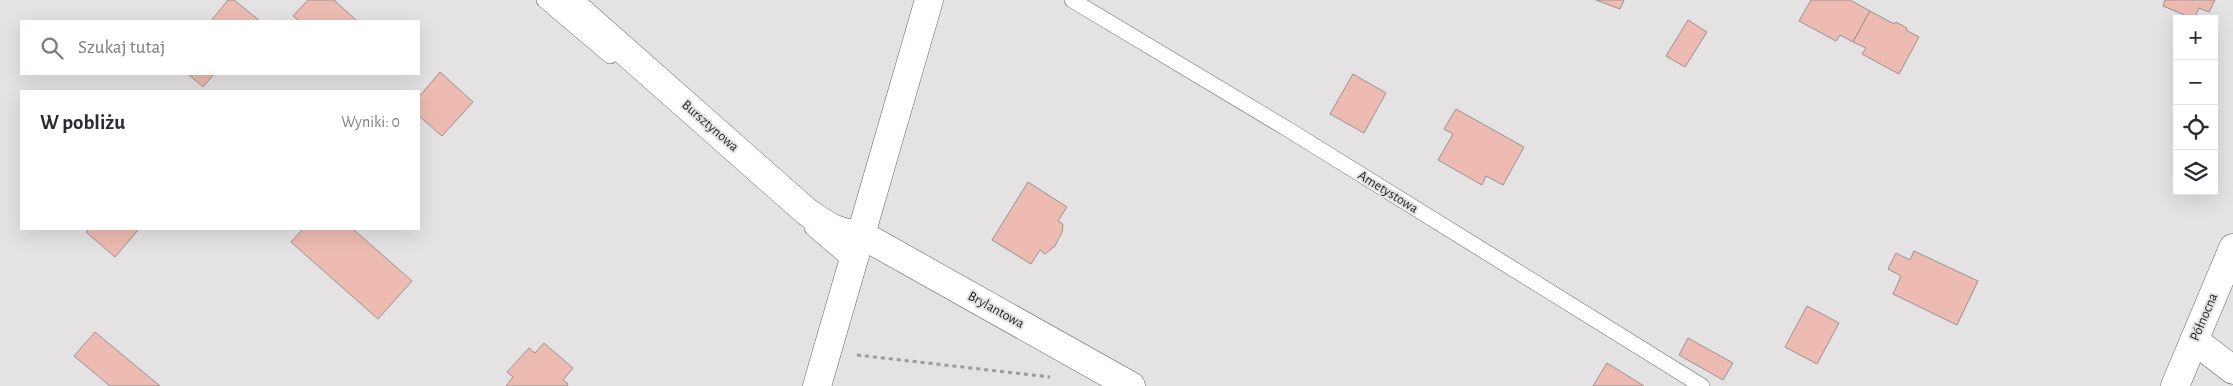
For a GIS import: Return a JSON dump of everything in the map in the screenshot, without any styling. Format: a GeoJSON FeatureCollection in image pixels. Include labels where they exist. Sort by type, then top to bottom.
{"type":"FeatureCollection","features":[{"type":"Feature","properties":{"kind":"street","name":"Bursztynowa"},"geometry":{"type":"LineString","coordinates":[[567,0],[807,212],[836,231],[862,235]]}},
{"type":"Feature","properties":{"kind":"street"},"geometry":{"type":"LineString","coordinates":[[817,386],[929,0]]}},
{"type":"Feature","properties":{"kind":"street","name":"Brylantowa"},"geometry":{"type":"LineString","coordinates":[[862,235],[1131,386]]}},
{"type":"Feature","properties":{"kind":"street","name":"Północna"},"geometry":{"type":"LineString","coordinates":[[2175,386],[2233,248]]}},
{"type":"Feature","properties":{"kind":"street"},"geometry":{"type":"LineString","coordinates":[[2194,340],[2233,370]]}},
{"type":"Feature","properties":{"kind":"lane"},"geometry":{"type":"LineString","coordinates":[[544,0],[853,263]]}},
{"type":"Feature","properties":{"kind":"lane","name":"Ametystowa"},"geometry":{"type":"LineString","coordinates":[[1072,0],[1280,125],[1702,386]]}},
{"type":"Feature","properties":{"kind":"path"},"geometry":{"type":"LineString","coordinates":[[827,353],[1051,377]]}},
{"type":"Feature","properties":{"kind":"building"},"geometry":{"type":"Polygon","coordinates":[[[228,0],[234,0],[259,20],[212,20],[228,0]]]}},
{"type":"Feature","properties":{"kind":"building"},"geometry":{"type":"Polygon","coordinates":[[[308,0],[334,0],[356,20],[298,20],[293,16],[308,0]]]}},
{"type":"Feature","properties":{"kind":"building"},"geometry":{"type":"Polygon","coordinates":[[[1596,0],[1624,0],[1620,9],[1596,0]]]}},
{"type":"Feature","properties":{"kind":"building"},"geometry":{"type":"Polygon","coordinates":[[[1811,0],[1850,0],[1870,11],[1853,42],[1840,35],[1836,41],[1799,21],[1811,0]]]}},
{"type":"Feature","properties":{"kind":"building"},"geometry":{"type":"Polygon","coordinates":[[[2165,0],[2215,0],[2209,12],[2199,8],[2196,15],[2184,15],[2163,6],[2165,0]]]}},
{"type":"Feature","properties":{"kind":"building"},"geometry":{"type":"Polygon","coordinates":[[[1870,11],[1894,24],[1896,22],[1919,37],[1899,74],[1862,54],[1866,48],[1853,42],[1870,11]]]}},
{"type":"Feature","properties":{"kind":"building"},"geometry":{"type":"Polygon","coordinates":[[[1688,20],[1707,32],[1685,67],[1666,56],[1688,20]]]}},
{"type":"Feature","properties":{"kind":"building"},"geometry":{"type":"Polygon","coordinates":[[[440,72],[473,102],[442,136],[420,117],[420,96],[440,72]]]}},
{"type":"Feature","properties":{"kind":"building"},"geometry":{"type":"Polygon","coordinates":[[[1353,74],[1386,93],[1364,133],[1330,114],[1353,74]]]}},
{"type":"Feature","properties":{"kind":"building"},"geometry":{"type":"Polygon","coordinates":[[[189,75],[213,75],[203,87],[189,75]]]}},
{"type":"Feature","properties":{"kind":"building"},"geometry":{"type":"Polygon","coordinates":[[[1456,109],[1524,147],[1503,185],[1486,176],[1482,185],[1438,160],[1453,134],[1444,129],[1456,109]]]}},
{"type":"Feature","properties":{"kind":"building"},"geometry":{"type":"Polygon","coordinates":[[[1028,182],[1067,207],[1058,221],[1063,224],[1062,232],[1055,246],[1045,254],[1040,250],[1031,264],[992,240],[1028,182]]]}},
{"type":"Feature","properties":{"kind":"building"},"geometry":{"type":"Polygon","coordinates":[[[88,230],[138,230],[115,257],[86,232],[88,230]]]}},
{"type":"Feature","properties":{"kind":"building"},"geometry":{"type":"Polygon","coordinates":[[[302,230],[354,230],[412,281],[378,319],[291,242],[302,230]]]}},
{"type":"Feature","properties":{"kind":"building"},"geometry":{"type":"Polygon","coordinates":[[[1914,251],[1978,281],[1957,325],[1893,294],[1901,276],[1888,269],[1896,253],[1910,260],[1914,251]]]}},
{"type":"Feature","properties":{"kind":"building"},"geometry":{"type":"Polygon","coordinates":[[[1807,306],[1839,323],[1817,364],[1785,347],[1807,306]]]}},
{"type":"Feature","properties":{"kind":"building"},"geometry":{"type":"Polygon","coordinates":[[[95,332],[160,386],[110,386],[74,356],[95,332]]]}},
{"type":"Feature","properties":{"kind":"building"},"geometry":{"type":"Polygon","coordinates":[[[1688,338],[1733,363],[1723,380],[1679,355],[1688,338]]]}},
{"type":"Feature","properties":{"kind":"building"},"geometry":{"type":"Polygon","coordinates":[[[544,343],[573,368],[563,380],[568,384],[567,386],[506,386],[513,377],[507,372],[529,348],[535,353],[544,343]]]}},
{"type":"Feature","properties":{"kind":"building"},"geometry":{"type":"Polygon","coordinates":[[[1607,363],[1644,386],[1593,386],[1607,363]]]}}]}
